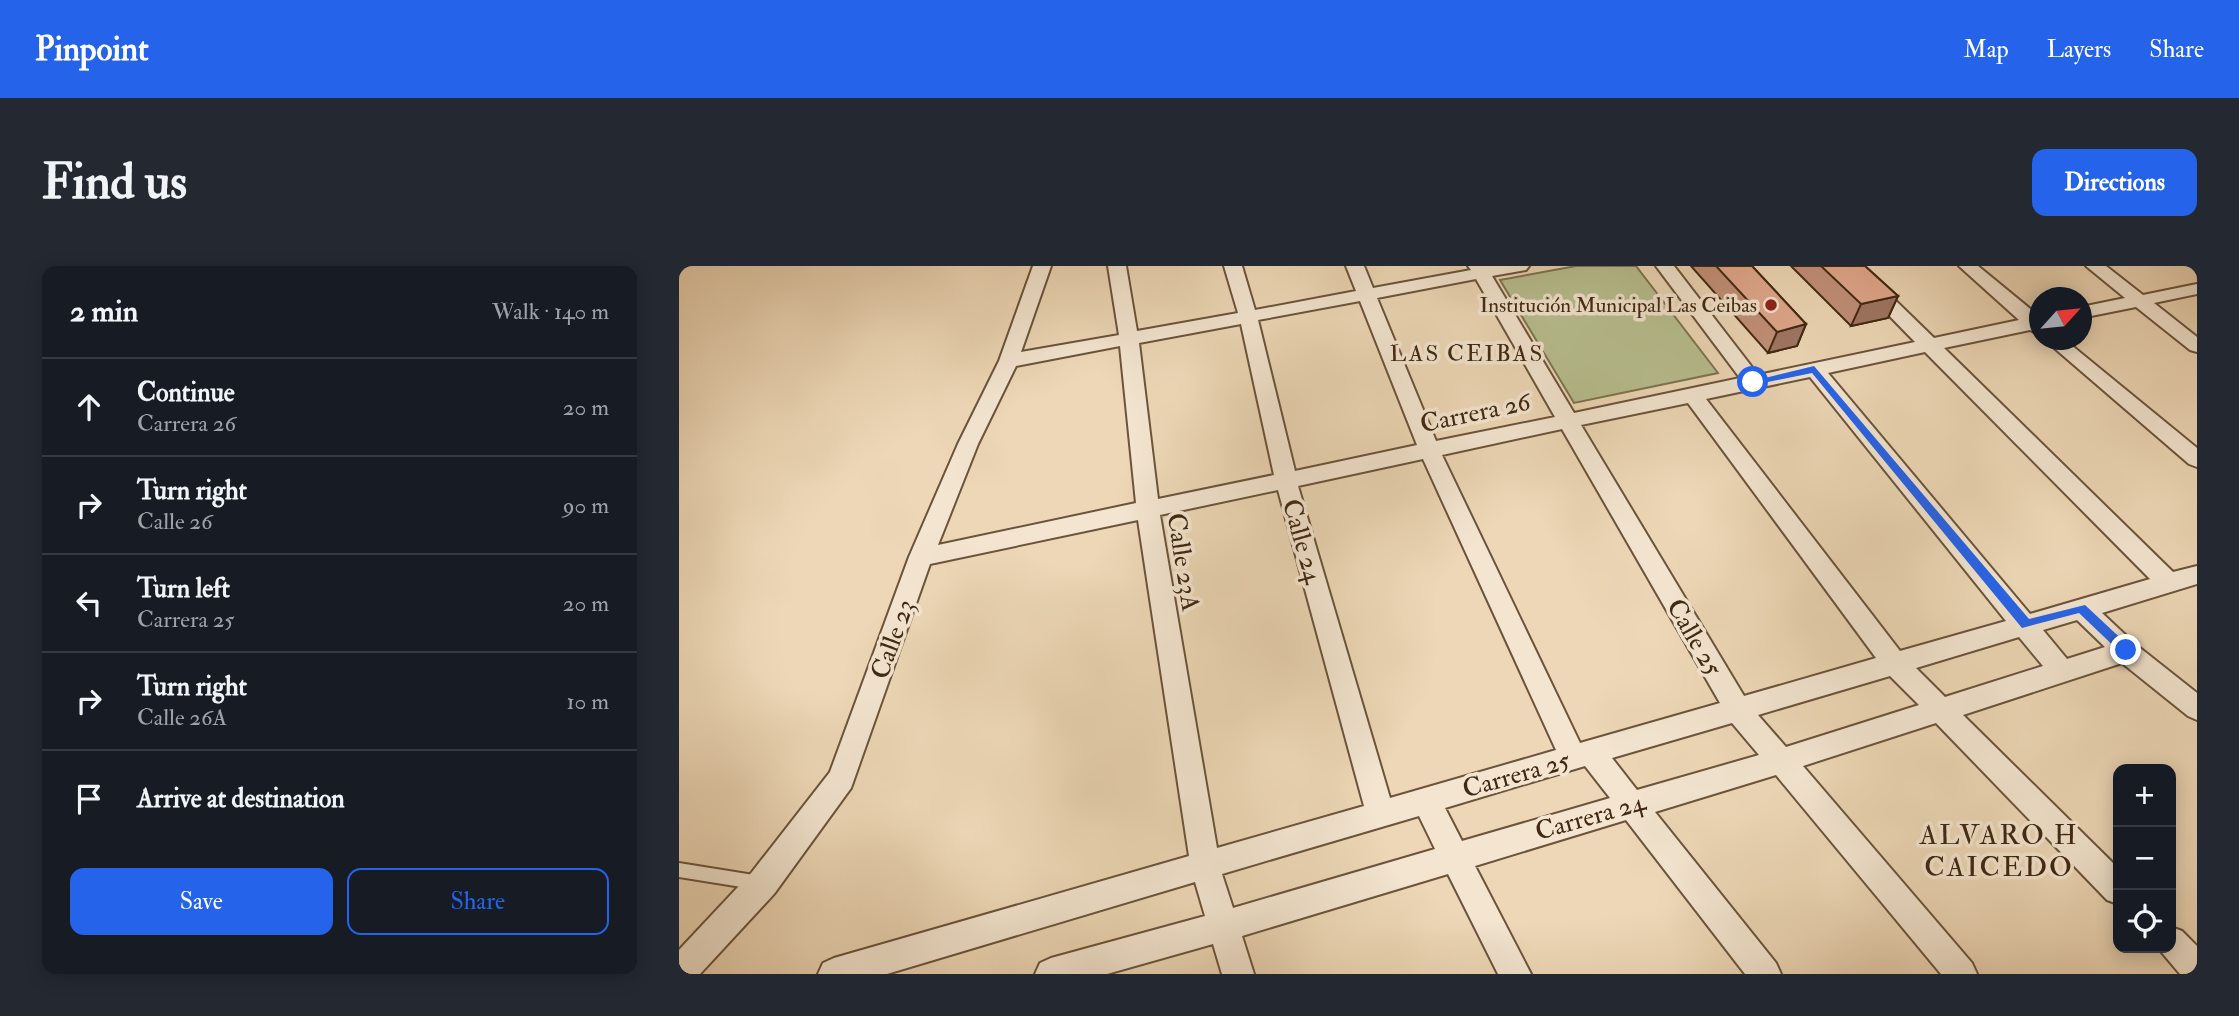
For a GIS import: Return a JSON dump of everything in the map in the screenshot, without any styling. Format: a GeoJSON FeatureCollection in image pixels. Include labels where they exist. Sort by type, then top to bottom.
{"type":"FeatureCollection","features":[{"type":"Feature","properties":{"kind":"street","name":"Calle 23"},"geometry":{"type":"LineString","coordinates":[[679,973],[764,883],[841,779],[921,557],[968,444],[1009,360],[1042,266]]}},
{"type":"Feature","properties":{"kind":"street","name":"Calle 23A"},"geometry":{"type":"LineString","coordinates":[[1117,266],[1129,338],[1147,509],[1205,866]]}},
{"type":"Feature","properties":{"kind":"street","name":"Calle 24"},"geometry":{"type":"LineString","coordinates":[[1233,266],[1248,316],[1286,480],[1380,814]]}},
{"type":"Feature","properties":{"kind":"street"},"geometry":{"type":"LineString","coordinates":[[1355,266],[1429,450],[1582,755],[1631,804],[1765,974]]}},
{"type":"Feature","properties":{"kind":"street"},"geometry":{"type":"LineString","coordinates":[[1009,360],[1366,295],[1479,270],[1520,266]]}},
{"type":"Feature","properties":{"kind":"street"},"geometry":{"type":"LineString","coordinates":[[1665,266],[1753,382]]}},
{"type":"Feature","properties":{"kind":"street"},"geometry":{"type":"LineString","coordinates":[[1850,266],[2169,583]]}},
{"type":"Feature","properties":{"kind":"street"},"geometry":{"type":"LineString","coordinates":[[1968,266],[2029,317]]}},
{"type":"Feature","properties":{"kind":"street"},"geometry":{"type":"LineString","coordinates":[[2095,266],[2197,346]]}},
{"type":"Feature","properties":{"kind":"street","name":"Calle 25"},"geometry":{"type":"LineString","coordinates":[[1479,270],[1737,709],[1961,974]]}},
{"type":"Feature","properties":{"kind":"street"},"geometry":{"type":"LineString","coordinates":[[2092,311],[2197,289]]}},
{"type":"Feature","properties":{"kind":"street","name":"Carrera 26"},"geometry":{"type":"LineString","coordinates":[[921,557],[2029,326]]}},
{"type":"Feature","properties":{"kind":"street"},"geometry":{"type":"LineString","coordinates":[[2066,350],[2197,458]]}},
{"type":"Feature","properties":{"kind":"street"},"geometry":{"type":"LineString","coordinates":[[1814,369],[2027,624],[2062,671]]}},
{"type":"Feature","properties":{"kind":"street"},"geometry":{"type":"LineString","coordinates":[[1693,394],[1894,663],[2113,884]]}},
{"type":"Feature","properties":{"kind":"street","name":"Carrera 25"},"geometry":{"type":"LineString","coordinates":[[834,974],[2197,575]]}},
{"type":"Feature","properties":{"kind":"street"},"geometry":{"type":"LineString","coordinates":[[2081,608],[2126,650],[2197,708]]}},
{"type":"Feature","properties":{"kind":"street","name":"Carrera 24"},"geometry":{"type":"LineString","coordinates":[[1051,974],[1224,926],[1781,761],[2126,650]]}},
{"type":"Feature","properties":{"kind":"street"},"geometry":{"type":"LineString","coordinates":[[1426,801],[1515,974]]}},
{"type":"Feature","properties":{"kind":"street"},"geometry":{"type":"LineString","coordinates":[[1205,866],[1238,974]]}},
{"type":"Feature","properties":{"kind":"street"},"geometry":{"type":"LineString","coordinates":[[2176,947],[2197,969]]}},
{"type":"Feature","properties":{"kind":"lane"},"geometry":{"type":"LineString","coordinates":[[679,870],[764,883]]}},
{"type":"Feature","properties":{"kind":"green space"},"geometry":{"type":"Polygon","coordinates":[[[1576,266],[1636,266],[1718,373],[1574,403],[1500,280],[1576,266]]]}},
{"type":"Feature","properties":{"kind":"building"},"geometry":{"type":"Polygon","coordinates":[[[1716,266],[1752,266],[1806,324],[1777,332],[1716,266]]]}},
{"type":"Feature","properties":{"kind":"building"},"geometry":{"type":"Polygon","coordinates":[[[1821,266],[1865,266],[1898,296],[1861,304],[1821,266]]]}},
{"type":"Feature","properties":{"kind":"place","name":"Institución Municipal Las Ceibas"},"geometry":{"type":"Point","coordinates":[1771,305]}},
{"type":"Feature","properties":{"kind":"district","name":"LAS CEIBAS"},"geometry":{"type":"Point","coordinates":[1467,353]}},
{"type":"Feature","properties":{"kind":"district","name":"ALVARO H CAICEDO"},"geometry":{"type":"Point","coordinates":[1999,850]}},
{"type":"Feature","properties":{"kind":"route"},"geometry":{"type":"LineString","coordinates":[[1753,382],[1814,369],[2027,624],[2081,608],[2126,650]]}}]}
